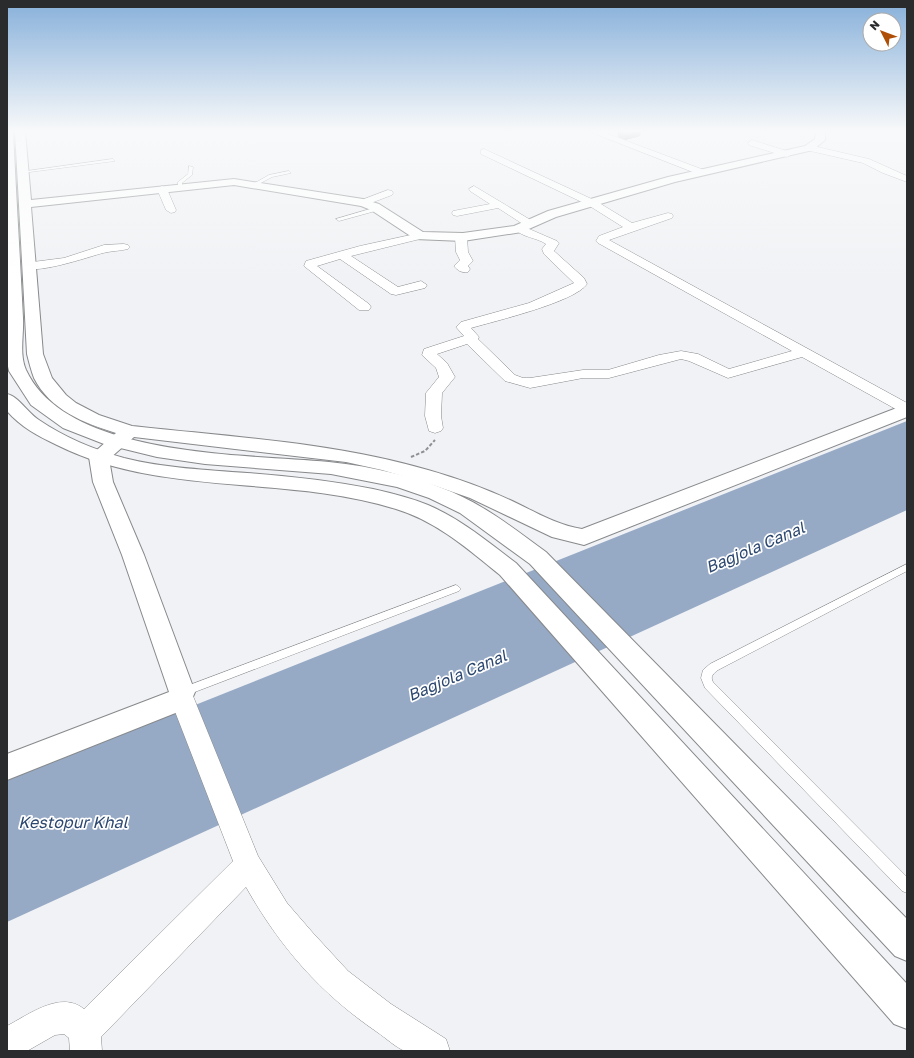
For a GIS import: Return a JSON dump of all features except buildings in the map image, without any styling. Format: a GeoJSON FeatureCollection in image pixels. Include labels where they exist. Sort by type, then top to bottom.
{"type":"FeatureCollection","features":[{"type":"Feature","properties":{"kind":"street"},"geometry":{"type":"LineString","coordinates":[[15,180],[29,266],[35,354],[43,378],[61,400],[75,410],[102,422],[132,466],[171,472],[298,484],[378,497],[405,504],[451,524],[508,569],[825,922],[907,1011]]}},
{"type":"Feature","properties":{"kind":"street"},"geometry":{"type":"LineString","coordinates":[[20,180],[17,198],[15,321],[13,348],[18,371],[25,388],[39,403],[53,414],[92,435],[115,443],[346,456],[396,467],[461,487],[495,501],[554,531],[567,535],[584,537],[907,409]]}},
{"type":"Feature","properties":{"kind":"street"},"geometry":{"type":"LineString","coordinates":[[544,180],[592,203],[631,227]]}},
{"type":"Feature","properties":{"kind":"street"},"geometry":{"type":"LineString","coordinates":[[364,307],[310,265],[342,255],[420,236],[461,237],[507,232],[552,214],[672,180]]}},
{"type":"Feature","properties":{"kind":"street"},"geometry":{"type":"LineString","coordinates":[[17,198],[162,189],[224,182],[255,184],[363,203],[377,209],[420,236]]}},
{"type":"Feature","properties":{"kind":"street"},"geometry":{"type":"LineString","coordinates":[[162,189],[171,210]]}},
{"type":"Feature","properties":{"kind":"street"},"geometry":{"type":"LineString","coordinates":[[474,189],[499,205],[525,226],[532,236],[547,239],[553,243],[548,249],[548,252],[580,281],[581,284],[575,289],[534,306],[463,327],[472,337],[470,339],[510,378],[521,382],[530,383],[569,376],[609,374],[664,358],[681,355],[693,357],[728,374],[805,352]]}},
{"type":"Feature","properties":{"kind":"street"},"geometry":{"type":"LineString","coordinates":[[363,203],[388,193]]}},
{"type":"Feature","properties":{"kind":"street"},"geometry":{"type":"LineString","coordinates":[[457,213],[499,205]]}},
{"type":"Feature","properties":{"kind":"street"},"geometry":{"type":"LineString","coordinates":[[668,216],[631,227],[631,229],[601,240],[907,409]]}},
{"type":"Feature","properties":{"kind":"street"},"geometry":{"type":"LineString","coordinates":[[461,237],[462,252],[467,261],[460,266],[464,269]]}},
{"type":"Feature","properties":{"kind":"street"},"geometry":{"type":"LineString","coordinates":[[29,266],[66,261],[104,249],[124,247]]}},
{"type":"Feature","properties":{"kind":"street"},"geometry":{"type":"LineString","coordinates":[[342,255],[396,291],[421,285]]}},
{"type":"Feature","properties":{"kind":"street"},"geometry":{"type":"LineString","coordinates":[[434,422],[434,392],[447,377],[446,372],[428,353],[470,339]]}},
{"type":"Feature","properties":{"kind":"street"},"geometry":{"type":"LineString","coordinates":[[7,399],[22,417],[36,428],[115,443],[200,456],[331,468],[404,482],[469,509],[538,558],[907,944]]}},
{"type":"Feature","properties":{"kind":"street"},"geometry":{"type":"LineString","coordinates":[[115,443],[103,482],[133,555],[184,700],[248,865],[277,913],[302,944],[337,982],[380,1016],[434,1051]]}},
{"type":"Feature","properties":{"kind":"street"},"geometry":{"type":"LineString","coordinates":[[7,767],[178,700],[184,700]]}},
{"type":"Feature","properties":{"kind":"street"},"geometry":{"type":"LineString","coordinates":[[7,1044],[52,1020],[69,1017],[85,1041],[248,865]]}},
{"type":"Feature","properties":{"kind":"lane"},"geometry":{"type":"LineString","coordinates":[[180,186],[180,182],[183,180]]}},
{"type":"Feature","properties":{"kind":"lane"},"geometry":{"type":"LineString","coordinates":[[255,184],[262,180]]}},
{"type":"Feature","properties":{"kind":"lane"},"geometry":{"type":"LineString","coordinates":[[339,219],[377,209]]}},
{"type":"Feature","properties":{"kind":"lane"},"geometry":{"type":"LineString","coordinates":[[907,567],[714,667],[707,673],[706,678],[709,685],[907,886]]}},
{"type":"Feature","properties":{"kind":"lane"},"geometry":{"type":"LineString","coordinates":[[184,700],[456,589]]}},
{"type":"Feature","properties":{"kind":"path"},"geometry":{"type":"LineString","coordinates":[[396,467],[405,460],[425,451],[431,446],[437,436],[434,422]]}},
{"type":"Feature","properties":{"kind":"water","name":"Kestopur Khal"},"geometry":{"type":"Polygon","coordinates":[[[907,421],[907,510],[7,922],[7,780],[907,421]]]}},
{"type":"Feature","properties":{"kind":"water label","name":"Bagjola Canal"},"geometry":{"type":"Point","coordinates":[755,547]}},
{"type":"Feature","properties":{"kind":"water label","name":"Bagjola Canal"},"geometry":{"type":"Point","coordinates":[457,675]}}]}
